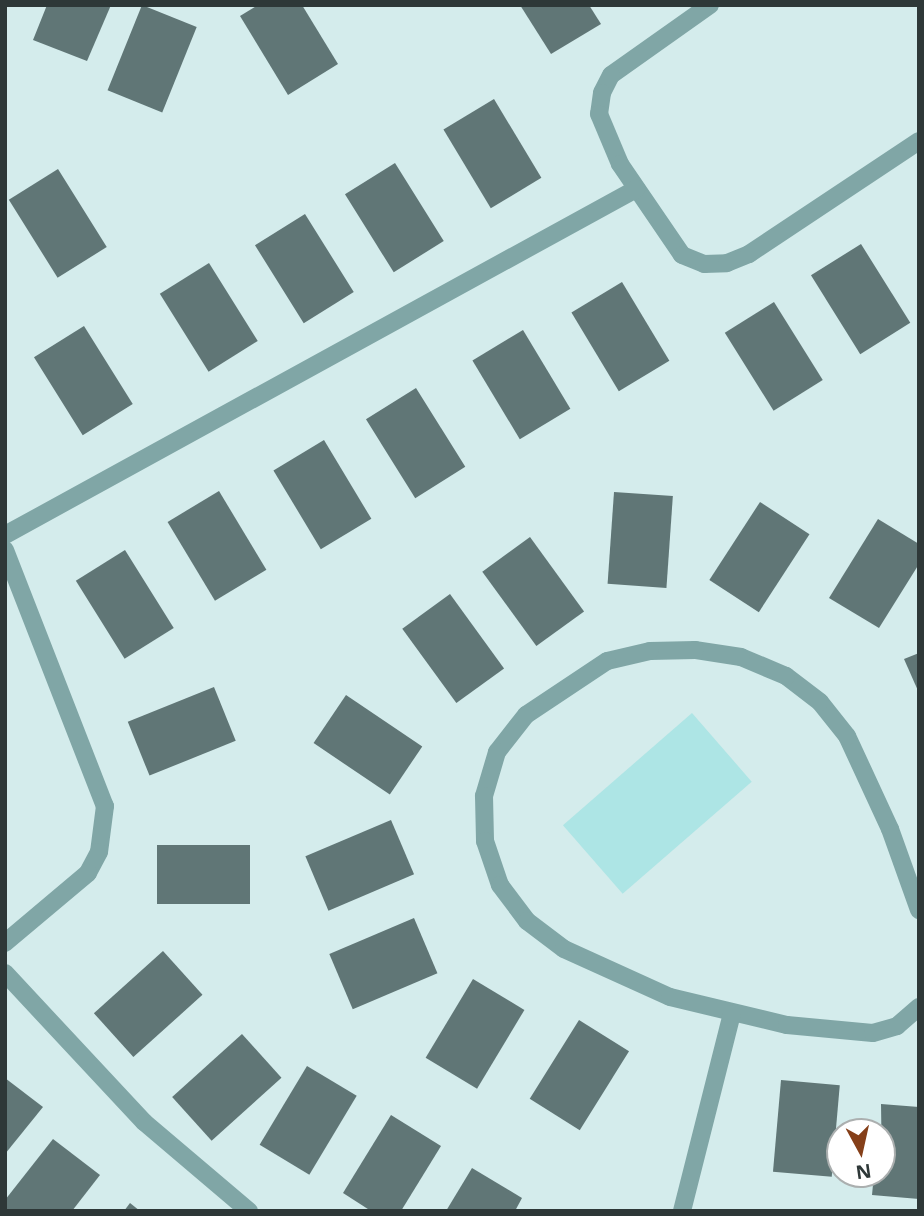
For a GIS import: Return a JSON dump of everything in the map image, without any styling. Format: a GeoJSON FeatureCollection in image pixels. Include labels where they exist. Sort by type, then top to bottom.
{"type":"FeatureCollection","features":[{"type":"Feature","properties":{"kind":"street"},"geometry":{"type":"LineString","coordinates":[[710,5],[626,62],[611,75],[602,93],[600,114],[604,133],[636,189],[682,255],[704,264],[727,263],[749,254],[919,141]]}},
{"type":"Feature","properties":{"kind":"street"},"geometry":{"type":"LineString","coordinates":[[5,535],[636,189]]}},
{"type":"Feature","properties":{"kind":"street"},"geometry":{"type":"LineString","coordinates":[[5,550],[105,806],[99,852],[88,873],[5,943]]}},
{"type":"Feature","properties":{"kind":"street"},"geometry":{"type":"LineString","coordinates":[[919,910],[871,786],[847,736],[820,702],[786,676],[741,657],[695,650],[650,651],[607,661],[526,715],[497,752],[484,796],[485,830],[500,885],[527,921],[564,949],[670,997],[732,1014],[849,1034],[873,1033],[897,1026],[919,1007]]}},
{"type":"Feature","properties":{"kind":"street"},"geometry":{"type":"LineString","coordinates":[[5,973],[144,1122],[249,1211]]}},
{"type":"Feature","properties":{"kind":"street"},"geometry":{"type":"LineString","coordinates":[[682,1211],[732,1014]]}},
{"type":"Feature","properties":{"kind":"shaded area"},"geometry":{"type":"Polygon","coordinates":[[[692,713],[752,782],[623,894],[563,825],[692,713]]]}},
{"type":"Feature","properties":{"kind":"building"},"geometry":{"type":"Polygon","coordinates":[[[47,5],[111,5],[87,61],[33,40],[47,5]]]}},
{"type":"Feature","properties":{"kind":"building"},"geometry":{"type":"Polygon","coordinates":[[[142,5],[197,27],[162,112],[108,90],[142,5]]]}},
{"type":"Feature","properties":{"kind":"building"},"geometry":{"type":"Polygon","coordinates":[[[258,5],[302,5],[338,64],[288,95],[240,16],[258,5]]]}},
{"type":"Feature","properties":{"kind":"building"},"geometry":{"type":"Polygon","coordinates":[[[520,5],[589,5],[601,24],[551,54],[520,5]]]}},
{"type":"Feature","properties":{"kind":"building"},"geometry":{"type":"Polygon","coordinates":[[[494,99],[541,178],[491,208],[443,129],[494,99]]]}},
{"type":"Feature","properties":{"kind":"building"},"geometry":{"type":"Polygon","coordinates":[[[395,163],[444,241],[394,272],[345,194],[395,163]]]}},
{"type":"Feature","properties":{"kind":"building"},"geometry":{"type":"Polygon","coordinates":[[[58,169],[107,247],[58,278],[9,200],[58,169]]]}},
{"type":"Feature","properties":{"kind":"building"},"geometry":{"type":"Polygon","coordinates":[[[305,214],[354,292],[304,323],[255,245],[305,214]]]}},
{"type":"Feature","properties":{"kind":"building"},"geometry":{"type":"Polygon","coordinates":[[[861,244],[910,323],[860,354],[811,275],[861,244]]]}},
{"type":"Feature","properties":{"kind":"building"},"geometry":{"type":"Polygon","coordinates":[[[209,263],[258,341],[209,372],[160,294],[209,263]]]}},
{"type":"Feature","properties":{"kind":"building"},"geometry":{"type":"Polygon","coordinates":[[[622,282],[669,361],[619,391],[571,312],[622,282]]]}},
{"type":"Feature","properties":{"kind":"building"},"geometry":{"type":"Polygon","coordinates":[[[774,302],[823,380],[774,411],[725,333],[774,302]]]}},
{"type":"Feature","properties":{"kind":"building"},"geometry":{"type":"Polygon","coordinates":[[[84,326],[133,404],[83,435],[34,357],[84,326]]]}},
{"type":"Feature","properties":{"kind":"building"},"geometry":{"type":"Polygon","coordinates":[[[523,330],[570,409],[520,439],[472,360],[523,330]]]}},
{"type":"Feature","properties":{"kind":"building"},"geometry":{"type":"Polygon","coordinates":[[[416,388],[465,467],[415,498],[366,419],[416,388]]]}},
{"type":"Feature","properties":{"kind":"building"},"geometry":{"type":"Polygon","coordinates":[[[324,440],[371,519],[321,549],[273,470],[324,440]]]}},
{"type":"Feature","properties":{"kind":"building"},"geometry":{"type":"Polygon","coordinates":[[[219,491],[266,570],[215,601],[168,522],[219,491]]]}},
{"type":"Feature","properties":{"kind":"building"},"geometry":{"type":"Polygon","coordinates":[[[614,492],[673,496],[666,588],[608,584],[614,492]]]}},
{"type":"Feature","properties":{"kind":"building"},"geometry":{"type":"Polygon","coordinates":[[[760,502],[809,534],[759,612],[709,580],[760,502]]]}},
{"type":"Feature","properties":{"kind":"building"},"geometry":{"type":"Polygon","coordinates":[[[878,519],[919,544],[919,564],[879,628],[829,598],[878,519]]]}},
{"type":"Feature","properties":{"kind":"building"},"geometry":{"type":"Polygon","coordinates":[[[530,537],[584,611],[536,646],[482,572],[530,537]]]}},
{"type":"Feature","properties":{"kind":"building"},"geometry":{"type":"Polygon","coordinates":[[[125,550],[174,628],[125,659],[76,581],[125,550]]]}},
{"type":"Feature","properties":{"kind":"building"},"geometry":{"type":"Polygon","coordinates":[[[450,594],[504,668],[456,703],[402,629],[450,594]]]}},
{"type":"Feature","properties":{"kind":"building"},"geometry":{"type":"Polygon","coordinates":[[[919,653],[919,693],[904,659],[919,653]]]}},
{"type":"Feature","properties":{"kind":"building"},"geometry":{"type":"Polygon","coordinates":[[[214,687],[236,741],[149,776],[128,722],[214,687]]]}},
{"type":"Feature","properties":{"kind":"building"},"geometry":{"type":"Polygon","coordinates":[[[346,695],[422,746],[390,795],[314,743],[346,695]]]}},
{"type":"Feature","properties":{"kind":"building"},"geometry":{"type":"Polygon","coordinates":[[[391,820],[414,874],[328,911],[305,856],[391,820]]]}},
{"type":"Feature","properties":{"kind":"building"},"geometry":{"type":"Polygon","coordinates":[[[157,845],[250,845],[250,904],[157,904],[157,845]]]}},
{"type":"Feature","properties":{"kind":"building"},"geometry":{"type":"Polygon","coordinates":[[[414,918],[437,973],[353,1009],[329,954],[414,918]]]}},
{"type":"Feature","properties":{"kind":"building"},"geometry":{"type":"Polygon","coordinates":[[[163,951],[202,995],[133,1057],[94,1013],[163,951]]]}},
{"type":"Feature","properties":{"kind":"building"},"geometry":{"type":"Polygon","coordinates":[[[473,979],[524,1010],[477,1089],[426,1058],[473,979]]]}},
{"type":"Feature","properties":{"kind":"building"},"geometry":{"type":"Polygon","coordinates":[[[579,1020],[629,1051],[580,1130],[530,1099],[579,1020]]]}},
{"type":"Feature","properties":{"kind":"building"},"geometry":{"type":"Polygon","coordinates":[[[242,1034],[281,1078],[212,1141],[172,1097],[242,1034]]]}},
{"type":"Feature","properties":{"kind":"building"},"geometry":{"type":"Polygon","coordinates":[[[307,1066],[357,1096],[309,1175],[260,1145],[307,1066]]]}},
{"type":"Feature","properties":{"kind":"building"},"geometry":{"type":"Polygon","coordinates":[[[5,1078],[43,1107],[5,1154],[5,1078]]]}},
{"type":"Feature","properties":{"kind":"building"},"geometry":{"type":"Polygon","coordinates":[[[781,1080],[840,1085],[837,1118],[826,1118],[826,1176],[773,1172],[781,1080]]]}},
{"type":"Feature","properties":{"kind":"building"},"geometry":{"type":"Polygon","coordinates":[[[881,1104],[919,1107],[919,1199],[872,1195],[873,1188],[896,1188],[896,1118],[881,1118],[881,1104]]]}},
{"type":"Feature","properties":{"kind":"building"},"geometry":{"type":"Polygon","coordinates":[[[391,1115],[441,1146],[401,1211],[371,1211],[343,1193],[391,1115]]]}},
{"type":"Feature","properties":{"kind":"building"},"geometry":{"type":"Polygon","coordinates":[[[53,1139],[100,1175],[72,1211],[5,1211],[5,1200],[53,1139]]]}},
{"type":"Feature","properties":{"kind":"building"},"geometry":{"type":"Polygon","coordinates":[[[472,1168],[522,1198],[515,1211],[446,1211],[472,1168]]]}},
{"type":"Feature","properties":{"kind":"building"},"geometry":{"type":"Polygon","coordinates":[[[130,1203],[140,1211],[124,1211],[130,1203]]]}}]}
